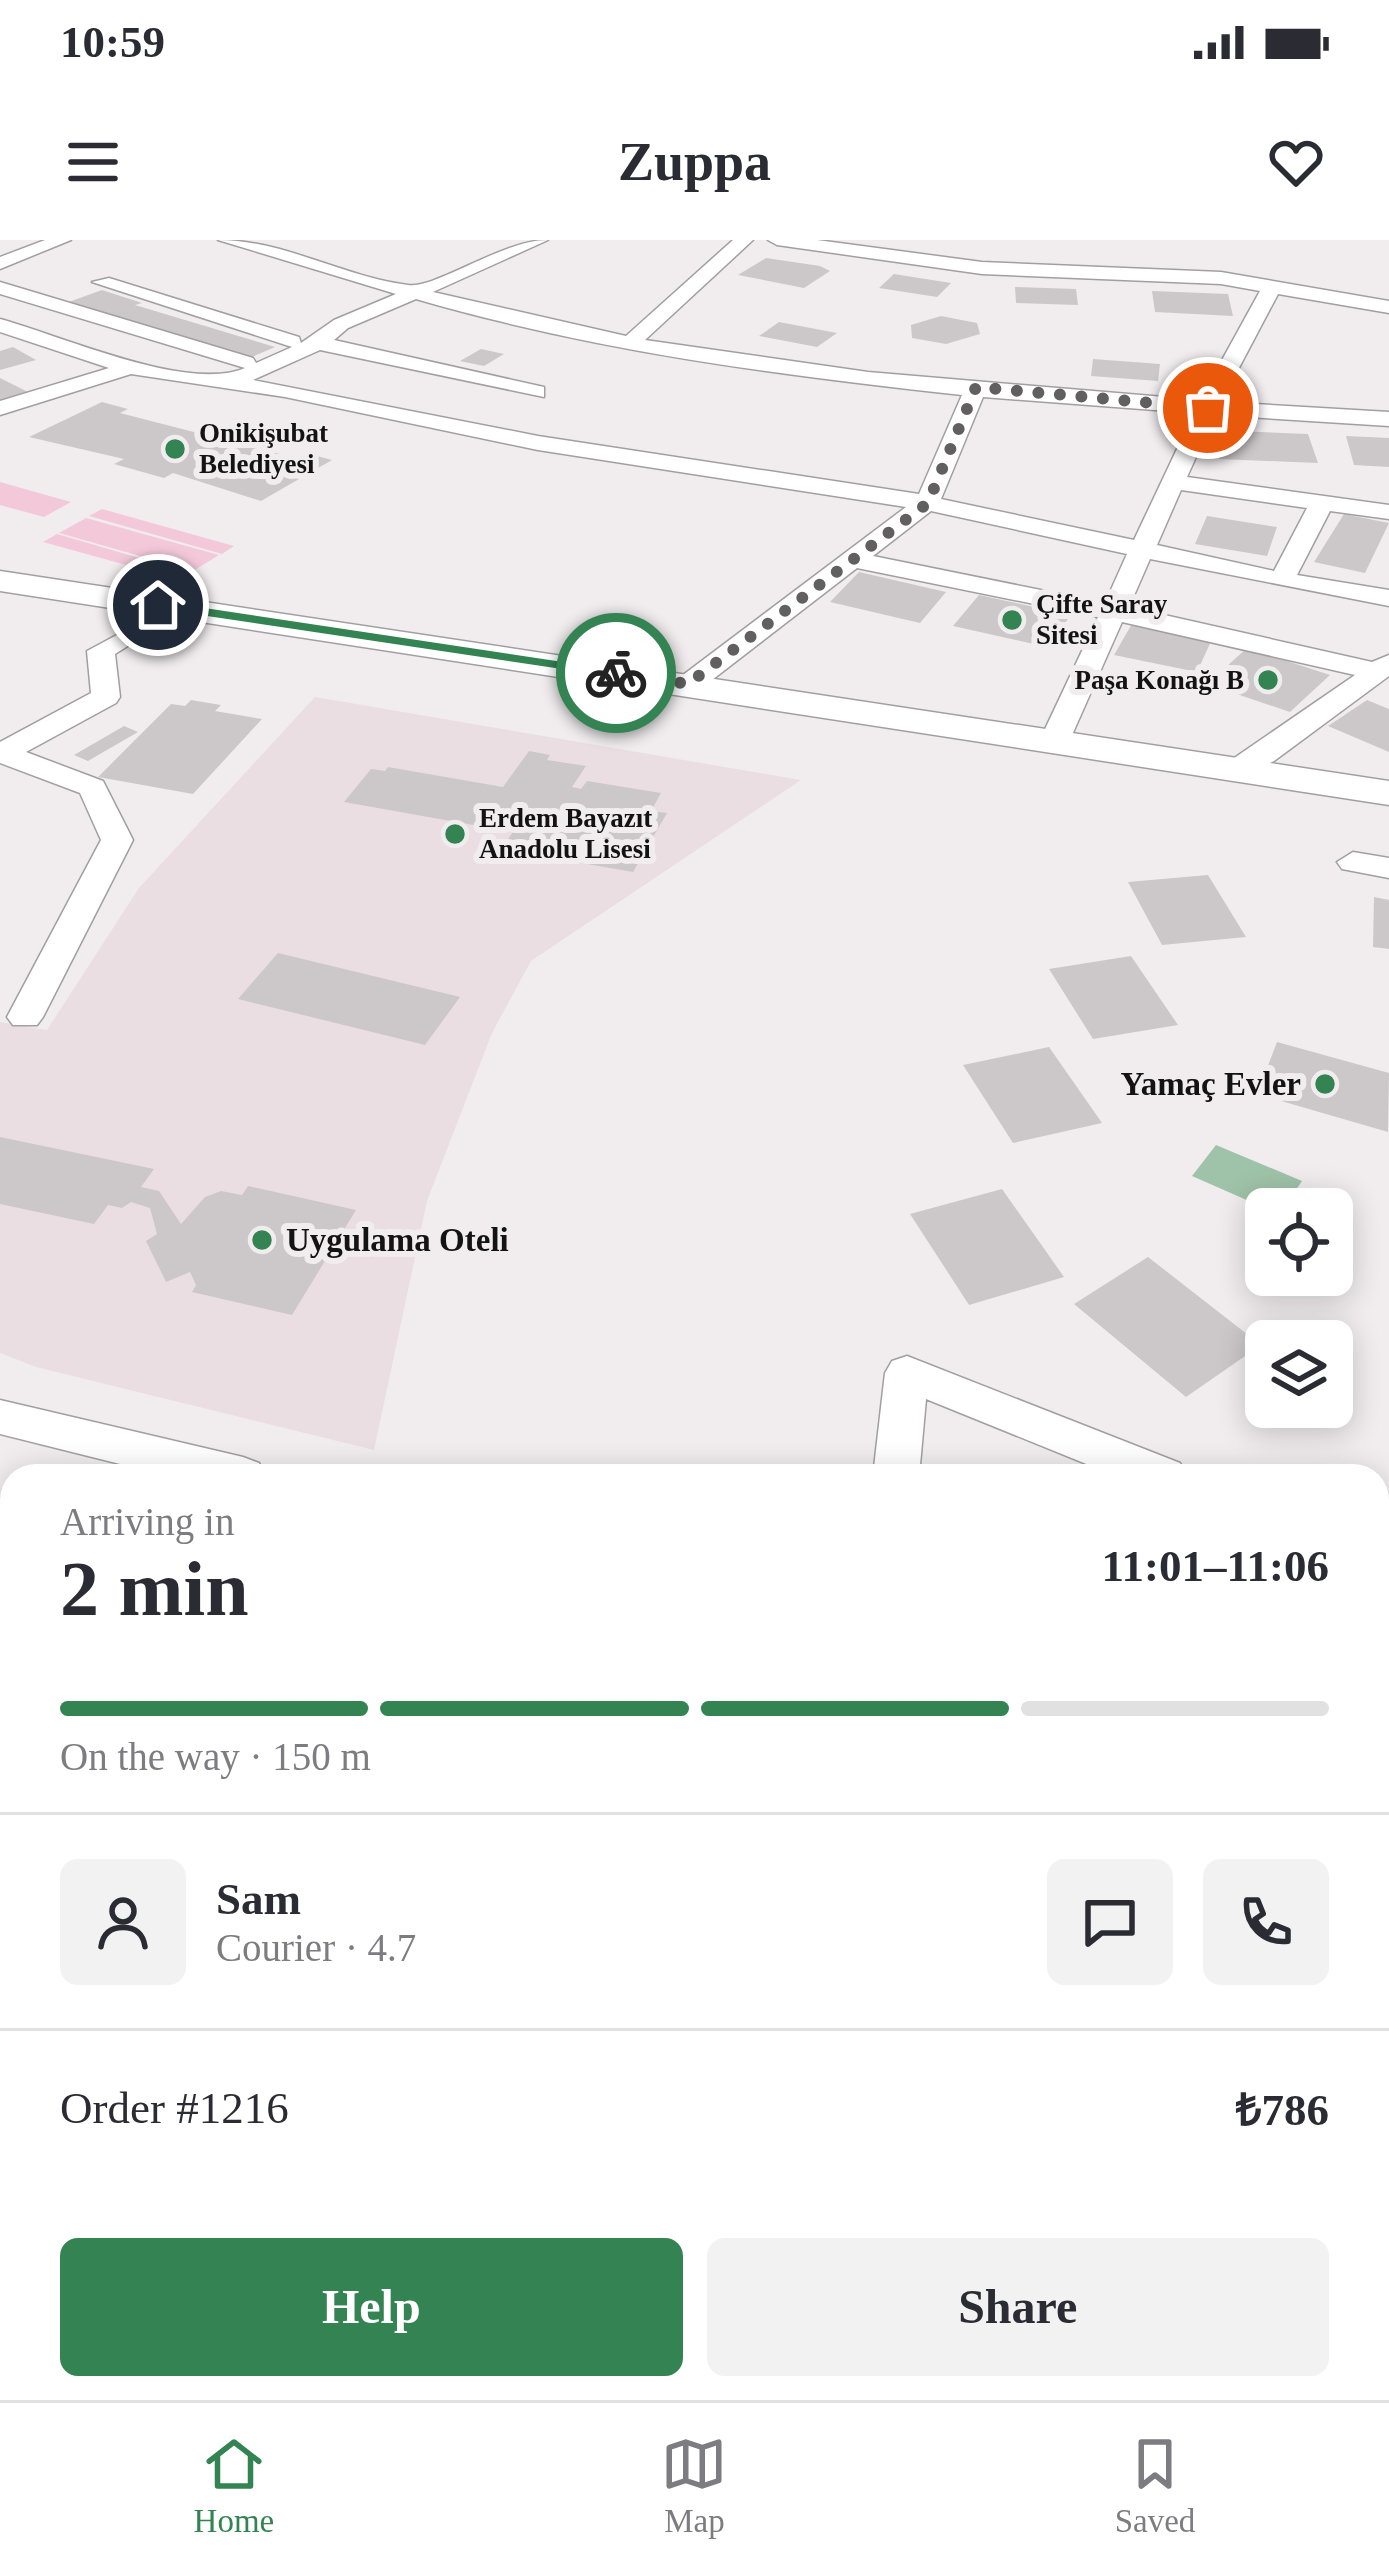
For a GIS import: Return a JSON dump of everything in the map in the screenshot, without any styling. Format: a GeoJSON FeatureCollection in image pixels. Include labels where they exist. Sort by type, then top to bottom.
{"type":"FeatureCollection","features":[{"type":"Feature","properties":{"kind":"main road"},"geometry":{"type":"LineString","coordinates":[[0,581],[1389,793]]}},
{"type":"Feature","properties":{"kind":"main road"},"geometry":{"type":"LineString","coordinates":[[64,628],[1389,829]]}},
{"type":"Feature","properties":{"kind":"street"},"geometry":{"type":"LineString","coordinates":[[0,262],[62,240]]}},
{"type":"Feature","properties":{"kind":"street"},"geometry":{"type":"LineString","coordinates":[[227,240],[409,295],[762,366],[1208,408],[1389,419]]}},
{"type":"Feature","properties":{"kind":"street"},"geometry":{"type":"LineString","coordinates":[[233,381],[318,343],[341,324],[539,240]]}},
{"type":"Feature","properties":{"kind":"street"},"geometry":{"type":"LineString","coordinates":[[630,343],[744,240]]}},
{"type":"Feature","properties":{"kind":"street"},"geometry":{"type":"LineString","coordinates":[[777,240],[982,268],[1221,278],[1389,307]]}},
{"type":"Feature","properties":{"kind":"street"},"geometry":{"type":"LineString","coordinates":[[0,314],[137,271]]}},
{"type":"Feature","properties":{"kind":"street"},"geometry":{"type":"LineString","coordinates":[[102,282],[292,341]]}},
{"type":"Feature","properties":{"kind":"street"},"geometry":{"type":"LineString","coordinates":[[1053,744],[1208,408],[1272,287]]}},
{"type":"Feature","properties":{"kind":"street"},"geometry":{"type":"LineString","coordinates":[[0,288],[264,367]]}},
{"type":"Feature","properties":{"kind":"street"},"geometry":{"type":"LineString","coordinates":[[7,332],[130,368],[233,381],[538,443],[928,503],[1282,580],[1389,598]]}},
{"type":"Feature","properties":{"kind":"street"},"geometry":{"type":"LineString","coordinates":[[318,343],[536,392]]}},
{"type":"Feature","properties":{"kind":"street"},"geometry":{"type":"LineString","coordinates":[[0,408],[130,368]]}},
{"type":"Feature","properties":{"kind":"street"},"geometry":{"type":"LineString","coordinates":[[688,684],[928,503],[976,387]]}},
{"type":"Feature","properties":{"kind":"street"},"geometry":{"type":"LineString","coordinates":[[1174,482],[1389,512]]}},
{"type":"Feature","properties":{"kind":"street"},"geometry":{"type":"LineString","coordinates":[[1282,580],[1322,502]]}},
{"type":"Feature","properties":{"kind":"street"},"geometry":{"type":"LineString","coordinates":[[853,560],[1383,667]]}},
{"type":"Feature","properties":{"kind":"street"},"geometry":{"type":"LineString","coordinates":[[0,754],[106,697],[101,651],[128,637]]}},
{"type":"Feature","properties":{"kind":"street"},"geometry":{"type":"LineString","coordinates":[[1238,769],[1383,667]]}},
{"type":"Feature","properties":{"kind":"street"},"geometry":{"type":"LineString","coordinates":[[0,754],[92,787],[117,840],[25,1017]]}},
{"type":"Feature","properties":{"kind":"street"},"geometry":{"type":"LineString","coordinates":[[1353,862],[1389,868]]}},
{"type":"Feature","properties":{"kind":"street"},"geometry":{"type":"LineString","coordinates":[[897,1464],[907,1373],[1134,1464]]}},
{"type":"Feature","properties":{"kind":"street"},"geometry":{"type":"LineString","coordinates":[[0,1418],[190,1464]]}},
{"type":"Feature","properties":{"kind":"shaded area"},"geometry":{"type":"Polygon","coordinates":[[[0,482],[71,502],[44,517],[0,505],[0,482]]]}},
{"type":"Feature","properties":{"kind":"shaded area"},"geometry":{"type":"Polygon","coordinates":[[[102,509],[234,546],[222,554],[89,516],[102,509]]]}},
{"type":"Feature","properties":{"kind":"shaded area"},"geometry":{"type":"Polygon","coordinates":[[[86,518],[219,555],[193,571],[59,533],[86,518]]]}},
{"type":"Feature","properties":{"kind":"shaded area"},"geometry":{"type":"Polygon","coordinates":[[[57,534],[191,573],[137,568],[43,542],[57,534]]]}},
{"type":"Feature","properties":{"kind":"shaded area"},"geometry":{"type":"Polygon","coordinates":[[[315,697],[801,780],[531,961],[492,1033],[427,1201],[374,1450],[36,1367],[0,1353],[0,1022],[47,1030],[139,888],[315,697]]]}},
{"type":"Feature","properties":{"kind":"shaded area"},"geometry":{"type":"Polygon","coordinates":[[[1216,1145],[1302,1181],[1297,1188],[1245,1188],[1245,1199],[1192,1176],[1216,1145]]]}},
{"type":"Feature","properties":{"kind":"building"},"geometry":{"type":"Polygon","coordinates":[[[766,258],[830,271],[804,288],[738,275],[766,258]]]}},
{"type":"Feature","properties":{"kind":"building"},"geometry":{"type":"Polygon","coordinates":[[[894,274],[951,283],[937,297],[879,288],[894,274]]]}},
{"type":"Feature","properties":{"kind":"building"},"geometry":{"type":"Polygon","coordinates":[[[1015,287],[1076,289],[1078,305],[1016,303],[1015,287]]]}},
{"type":"Feature","properties":{"kind":"building"},"geometry":{"type":"Polygon","coordinates":[[[102,290],[142,303],[135,305],[275,347],[247,359],[66,303],[102,290]]]}},
{"type":"Feature","properties":{"kind":"building"},"geometry":{"type":"Polygon","coordinates":[[[1152,291],[1228,294],[1233,316],[1155,312],[1152,291]]]}},
{"type":"Feature","properties":{"kind":"building"},"geometry":{"type":"Polygon","coordinates":[[[941,316],[977,323],[980,334],[946,344],[912,338],[911,325],[941,316]]]}},
{"type":"Feature","properties":{"kind":"building"},"geometry":{"type":"Polygon","coordinates":[[[779,322],[837,333],[817,347],[759,336],[779,322]]]}},
{"type":"Feature","properties":{"kind":"building"},"geometry":{"type":"Polygon","coordinates":[[[13,347],[36,360],[0,370],[0,351],[13,347]]]}},
{"type":"Feature","properties":{"kind":"building"},"geometry":{"type":"Polygon","coordinates":[[[481,349],[504,354],[484,366],[460,361],[481,349]]]}},
{"type":"Feature","properties":{"kind":"building"},"geometry":{"type":"Polygon","coordinates":[[[1093,359],[1160,364],[1158,381],[1091,376],[1093,359]]]}},
{"type":"Feature","properties":{"kind":"building"},"geometry":{"type":"Polygon","coordinates":[[[0,378],[30,393],[0,403],[0,378]]]}},
{"type":"Feature","properties":{"kind":"building","name":"Onikişubat Belediyesi"},"geometry":{"type":"Polygon","coordinates":[[[102,402],[128,409],[120,413],[299,459],[309,454],[332,460],[261,501],[173,473],[164,478],[114,464],[124,459],[29,437],[102,402]]]}},
{"type":"Feature","properties":{"kind":"building"},"geometry":{"type":"Polygon","coordinates":[[[1212,430],[1308,434],[1318,463],[1219,459],[1212,430]]]}},
{"type":"Feature","properties":{"kind":"building"},"geometry":{"type":"Polygon","coordinates":[[[1346,436],[1389,438],[1389,467],[1354,465],[1346,436]]]}},
{"type":"Feature","properties":{"kind":"building"},"geometry":{"type":"Polygon","coordinates":[[[1344,514],[1389,523],[1365,573],[1314,562],[1344,514]]]}},
{"type":"Feature","properties":{"kind":"building"},"geometry":{"type":"Polygon","coordinates":[[[1207,516],[1277,527],[1267,556],[1195,544],[1207,516]]]}},
{"type":"Feature","properties":{"kind":"building","name":"Çifte Saray Sitesi"},"geometry":{"type":"Polygon","coordinates":[[[859,572],[946,592],[920,623],[830,602],[859,572]]]}},
{"type":"Feature","properties":{"kind":"building","name":"Çifte Saray Sitesi"},"geometry":{"type":"Polygon","coordinates":[[[979,595],[1071,615],[1047,647],[953,626],[979,595]]]}},
{"type":"Feature","properties":{"kind":"building"},"geometry":{"type":"Polygon","coordinates":[[[1133,622],[1213,637],[1197,672],[1114,655],[1133,622]]]}},
{"type":"Feature","properties":{"kind":"building","name":"Paşa Konağı B"},"geometry":{"type":"Polygon","coordinates":[[[1247,648],[1330,675],[1290,712],[1207,684],[1247,648]]]}},
{"type":"Feature","properties":{"kind":"building"},"geometry":{"type":"Polygon","coordinates":[[[191,700],[221,705],[215,711],[262,719],[193,794],[98,777],[171,704],[185,706],[191,700]]]}},
{"type":"Feature","properties":{"kind":"building"},"geometry":{"type":"Polygon","coordinates":[[[1367,700],[1389,709],[1389,752],[1328,726],[1367,700]]]}},
{"type":"Feature","properties":{"kind":"building"},"geometry":{"type":"Polygon","coordinates":[[[124,726],[138,732],[88,761],[74,755],[124,726]]]}},
{"type":"Feature","properties":{"kind":"building","name":"Erdem Bayazıt Anadolu Lisesi"},"geometry":{"type":"Polygon","coordinates":[[[529,751],[550,755],[547,760],[586,766],[572,787],[581,789],[587,781],[661,793],[651,811],[667,813],[633,872],[501,849],[513,832],[344,802],[371,769],[385,771],[388,767],[503,787],[529,751]]]}},
{"type":"Feature","properties":{"kind":"building"},"geometry":{"type":"Polygon","coordinates":[[[1208,875],[1246,937],[1162,945],[1128,882],[1208,875]]]}},
{"type":"Feature","properties":{"kind":"building"},"geometry":{"type":"Polygon","coordinates":[[[1374,897],[1389,900],[1389,949],[1373,947],[1374,897]]]}},
{"type":"Feature","properties":{"kind":"building"},"geometry":{"type":"Polygon","coordinates":[[[278,953],[460,997],[425,1045],[238,999],[278,953]]]}},
{"type":"Feature","properties":{"kind":"building"},"geometry":{"type":"Polygon","coordinates":[[[1131,956],[1178,1025],[1093,1039],[1049,969],[1131,956]]]}},
{"type":"Feature","properties":{"kind":"building","name":"Yamaç Evler"},"geometry":{"type":"Polygon","coordinates":[[[1277,1042],[1389,1073],[1388,1132],[1257,1094],[1277,1042]]]}},
{"type":"Feature","properties":{"kind":"building"},"geometry":{"type":"Polygon","coordinates":[[[1049,1047],[1102,1123],[1013,1143],[963,1065],[1049,1047]]]}},
{"type":"Feature","properties":{"kind":"building"},"geometry":{"type":"Polygon","coordinates":[[[0,1137],[154,1169],[141,1187],[159,1191],[181,1224],[205,1197],[221,1191],[242,1195],[248,1186],[356,1210],[292,1315],[192,1292],[196,1285],[190,1272],[166,1282],[146,1241],[157,1234],[150,1208],[131,1202],[122,1208],[108,1205],[94,1224],[0,1204],[0,1137]]]}},
{"type":"Feature","properties":{"kind":"building"},"geometry":{"type":"Polygon","coordinates":[[[1002,1189],[1064,1277],[969,1305],[910,1214],[1002,1189]]]}},
{"type":"Feature","properties":{"kind":"building"},"geometry":{"type":"Polygon","coordinates":[[[1148,1257],[1245,1333],[1245,1356],[1186,1397],[1074,1304],[1148,1257]]]}},
{"type":"Feature","properties":{"kind":"way so far"},"geometry":{"type":"LineString","coordinates":[[616,673],[688,684],[928,503],[976,387],[1208,408]]}},
{"type":"Feature","properties":{"kind":"place","name":"Onikişubat Belediyesi"},"geometry":{"type":"Point","coordinates":[175,449]}},
{"type":"Feature","properties":{"kind":"place","name":"Çifte Saray Sitesi"},"geometry":{"type":"Point","coordinates":[1012,620]}},
{"type":"Feature","properties":{"kind":"place","name":"Paşa Konağı B"},"geometry":{"type":"Point","coordinates":[1268,680]}},
{"type":"Feature","properties":{"kind":"place","name":"Erdem Bayazıt Anadolu Lisesi"},"geometry":{"type":"Point","coordinates":[455,834]}},
{"type":"Feature","properties":{"kind":"place","name":"Yamaç Evler"},"geometry":{"type":"Point","coordinates":[1325,1084]}},
{"type":"Feature","properties":{"kind":"place","name":"Uygulama Oteli"},"geometry":{"type":"Point","coordinates":[262,1240]}},
{"type":"Feature","properties":{"kind":"route"},"geometry":{"type":"LineString","coordinates":[[158,605],[616,673]]}}]}
